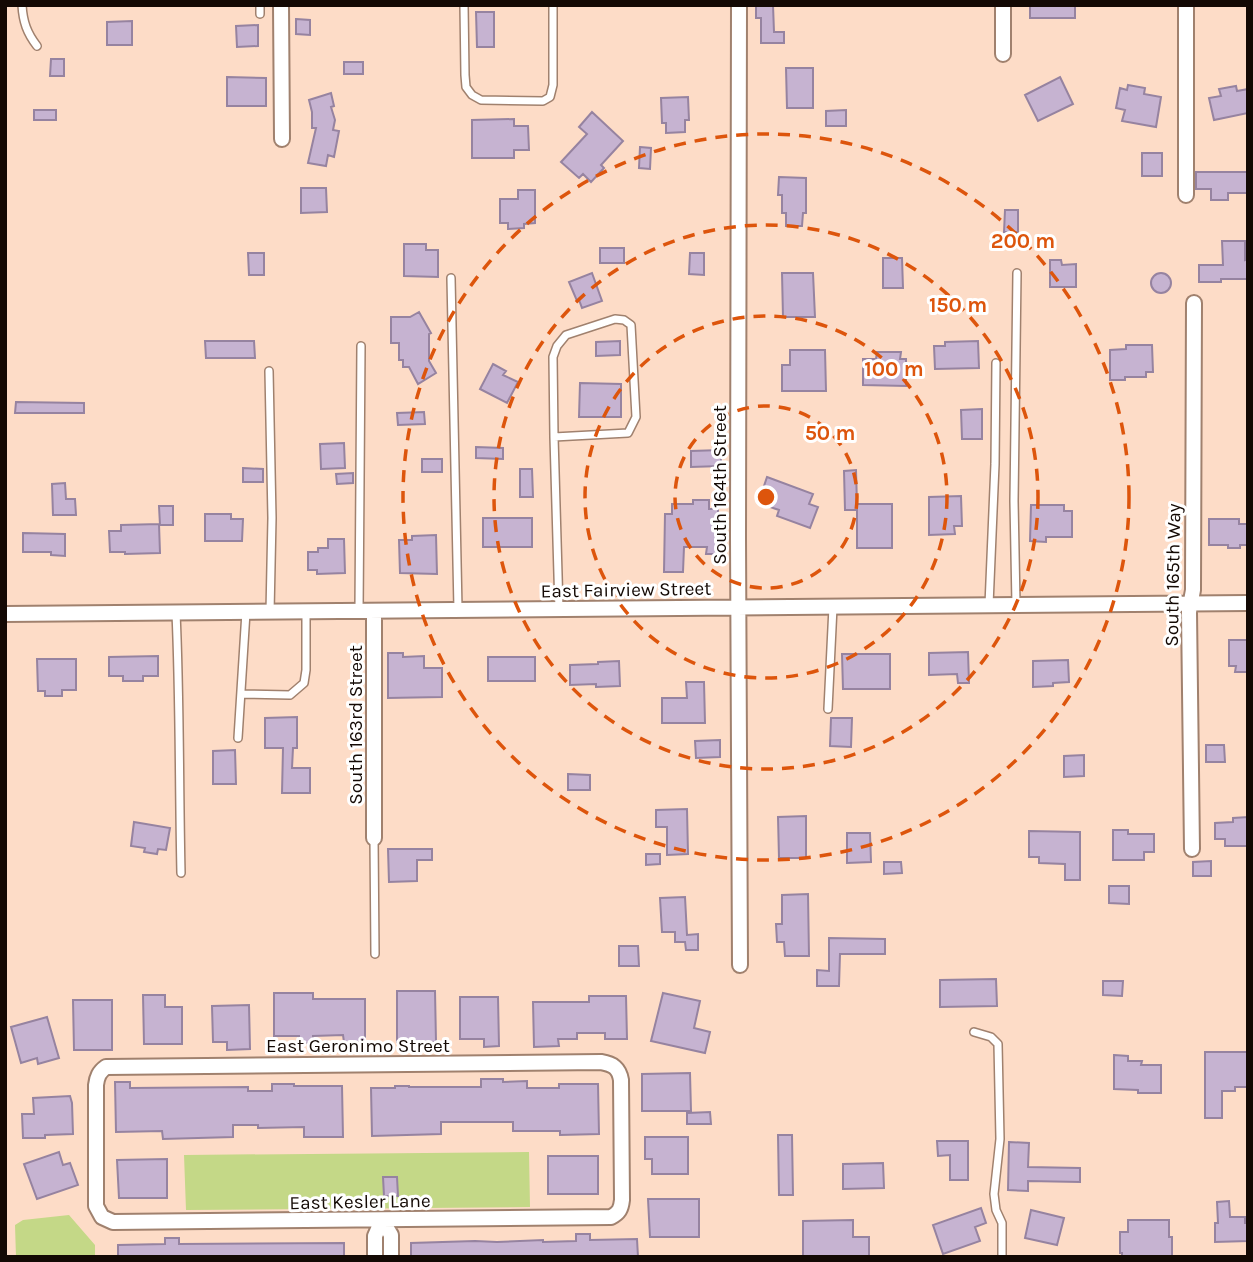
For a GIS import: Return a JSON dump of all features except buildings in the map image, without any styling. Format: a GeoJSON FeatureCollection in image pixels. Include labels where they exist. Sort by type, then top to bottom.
{"type":"FeatureCollection","features":[{"type":"Feature","properties":{"kind":"street"},"geometry":{"type":"LineString","coordinates":[[281,5],[282,139]]}},
{"type":"Feature","properties":{"kind":"street","name":"South 164th Street"},"geometry":{"type":"LineString","coordinates":[[739,5],[740,965]]}},
{"type":"Feature","properties":{"kind":"street"},"geometry":{"type":"LineString","coordinates":[[1003,5],[1003,54]]}},
{"type":"Feature","properties":{"kind":"street"},"geometry":{"type":"LineString","coordinates":[[1186,5],[1186,195]]}},
{"type":"Feature","properties":{"kind":"street","name":"South 165th Way"},"geometry":{"type":"LineString","coordinates":[[1192,849],[1189,612],[1193,590],[1194,303]]}},
{"type":"Feature","properties":{"kind":"street","name":"East Fairview Street"},"geometry":{"type":"LineString","coordinates":[[5,614],[1248,603]]}},
{"type":"Feature","properties":{"kind":"street","name":"South 163rd Street"},"geometry":{"type":"LineString","coordinates":[[367,611],[374,838]]}},
{"type":"Feature","properties":{"kind":"street","name":"East Geronimo Street"},"geometry":{"type":"LineString","coordinates":[[102,1217],[96,1206],[96,1085],[100,1071],[106,1068],[601,1062],[616,1067],[621,1080],[622,1207],[618,1213]]}},
{"type":"Feature","properties":{"kind":"street","name":"East Kesler Lane"},"geometry":{"type":"LineString","coordinates":[[102,1217],[113,1222],[382,1220],[603,1218],[618,1213]]}},
{"type":"Feature","properties":{"kind":"street"},"geometry":{"type":"LineString","coordinates":[[375,1257],[375,1236],[382,1220]]}},
{"type":"Feature","properties":{"kind":"street"},"geometry":{"type":"LineString","coordinates":[[382,1220],[391,1235],[391,1257]]}},
{"type":"Feature","properties":{"kind":"lane"},"geometry":{"type":"LineString","coordinates":[[22,5],[22,19],[37,47]]}},
{"type":"Feature","properties":{"kind":"lane"},"geometry":{"type":"LineString","coordinates":[[260,5],[260,14]]}},
{"type":"Feature","properties":{"kind":"lane"},"geometry":{"type":"LineString","coordinates":[[464,5],[466,87],[472,95],[481,100],[543,101],[550,97],[553,85],[553,5]]}},
{"type":"Feature","properties":{"kind":"lane"},"geometry":{"type":"LineString","coordinates":[[1016,605],[1014,501],[1017,274]]}},
{"type":"Feature","properties":{"kind":"lane"},"geometry":{"type":"LineString","coordinates":[[451,278],[458,610]]}},
{"type":"Feature","properties":{"kind":"lane"},"geometry":{"type":"LineString","coordinates":[[554,437],[628,433],[631,429],[636,417],[631,325],[624,320],[615,319],[566,335],[557,346],[553,357],[554,437],[559,609]]}},
{"type":"Feature","properties":{"kind":"lane"},"geometry":{"type":"LineString","coordinates":[[361,346],[367,611]]}},
{"type":"Feature","properties":{"kind":"lane"},"geometry":{"type":"LineString","coordinates":[[989,605],[995,477],[996,363]]}},
{"type":"Feature","properties":{"kind":"lane"},"geometry":{"type":"LineString","coordinates":[[269,371],[272,518],[270,612]]}},
{"type":"Feature","properties":{"kind":"lane"},"geometry":{"type":"LineString","coordinates":[[828,709],[833,607]]}},
{"type":"Feature","properties":{"kind":"lane"},"geometry":{"type":"LineString","coordinates":[[241,694],[290,695],[304,683],[306,611]]}},
{"type":"Feature","properties":{"kind":"lane"},"geometry":{"type":"LineString","coordinates":[[238,738],[246,612]]}},
{"type":"Feature","properties":{"kind":"lane"},"geometry":{"type":"LineString","coordinates":[[176,613],[181,873]]}},
{"type":"Feature","properties":{"kind":"lane"},"geometry":{"type":"LineString","coordinates":[[374,838],[375,954]]}},
{"type":"Feature","properties":{"kind":"lane"},"geometry":{"type":"LineString","coordinates":[[974,1032],[991,1037],[998,1044],[1000,1139],[994,1195],[996,1210],[1002,1223],[1002,1257]]}},
{"type":"Feature","properties":{"kind":"green space"},"geometry":{"type":"Polygon","coordinates":[[[529,1152],[530,1207],[186,1210],[184,1155],[529,1152]]]}},
{"type":"Feature","properties":{"kind":"green space"},"geometry":{"type":"Polygon","coordinates":[[[69,1215],[95,1245],[95,1257],[16,1257],[15,1225],[23,1220],[69,1215]]]}}]}
